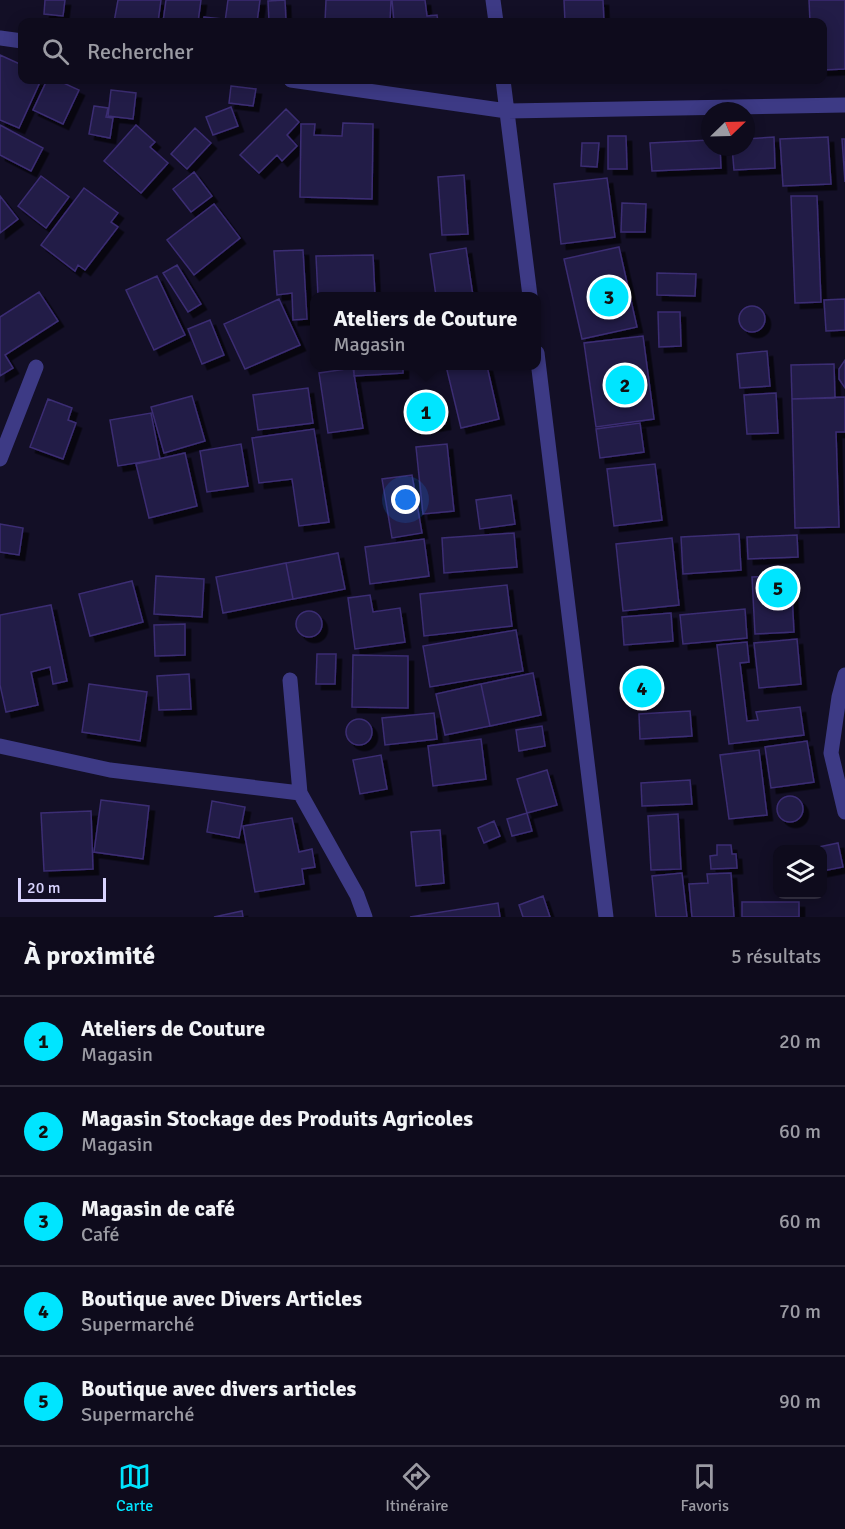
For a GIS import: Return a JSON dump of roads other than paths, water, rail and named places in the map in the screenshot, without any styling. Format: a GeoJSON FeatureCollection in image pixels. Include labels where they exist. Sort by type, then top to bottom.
{"type":"FeatureCollection","features":[{"type":"Feature","properties":{"kind":"street"},"geometry":{"type":"LineString","coordinates":[[493,0],[495,18]]}},
{"type":"Feature","properties":{"kind":"street"},"geometry":{"type":"LineString","coordinates":[[0,38],[18,40]]}},
{"type":"Feature","properties":{"kind":"street"},"geometry":{"type":"LineString","coordinates":[[319,84],[507,111],[845,105]]}},
{"type":"Feature","properties":{"kind":"street"},"geometry":{"type":"LineString","coordinates":[[504,84],[529,292]]}},
{"type":"Feature","properties":{"kind":"street"},"geometry":{"type":"LineString","coordinates":[[0,459],[36,367]]}},
{"type":"Feature","properties":{"kind":"street"},"geometry":{"type":"LineString","coordinates":[[539,370],[606,917]]}},
{"type":"Feature","properties":{"kind":"street"},"geometry":{"type":"LineString","coordinates":[[845,675],[839,697],[831,753],[845,812]]}},
{"type":"Feature","properties":{"kind":"street"},"geometry":{"type":"LineString","coordinates":[[290,680],[300,793],[357,895],[365,917]]}},
{"type":"Feature","properties":{"kind":"street"},"geometry":{"type":"LineString","coordinates":[[0,746],[110,770],[300,793]]}},
{"type":"Feature","properties":{"kind":"place","name":"Magasin de café"},"geometry":{"type":"Point","coordinates":[609,297]}},
{"type":"Feature","properties":{"kind":"place","name":"Magasin Stockage des Produits Agricoles"},"geometry":{"type":"Point","coordinates":[625,385]}},
{"type":"Feature","properties":{"kind":"place","name":"Ateliers de Couture"},"geometry":{"type":"Point","coordinates":[426,412]}},
{"type":"Feature","properties":{"kind":"place","name":"Boutique avec divers articles"},"geometry":{"type":"Point","coordinates":[778,588]}},
{"type":"Feature","properties":{"kind":"place","name":"Boutique avec Divers Articles"},"geometry":{"type":"Point","coordinates":[642,688]}}]}
